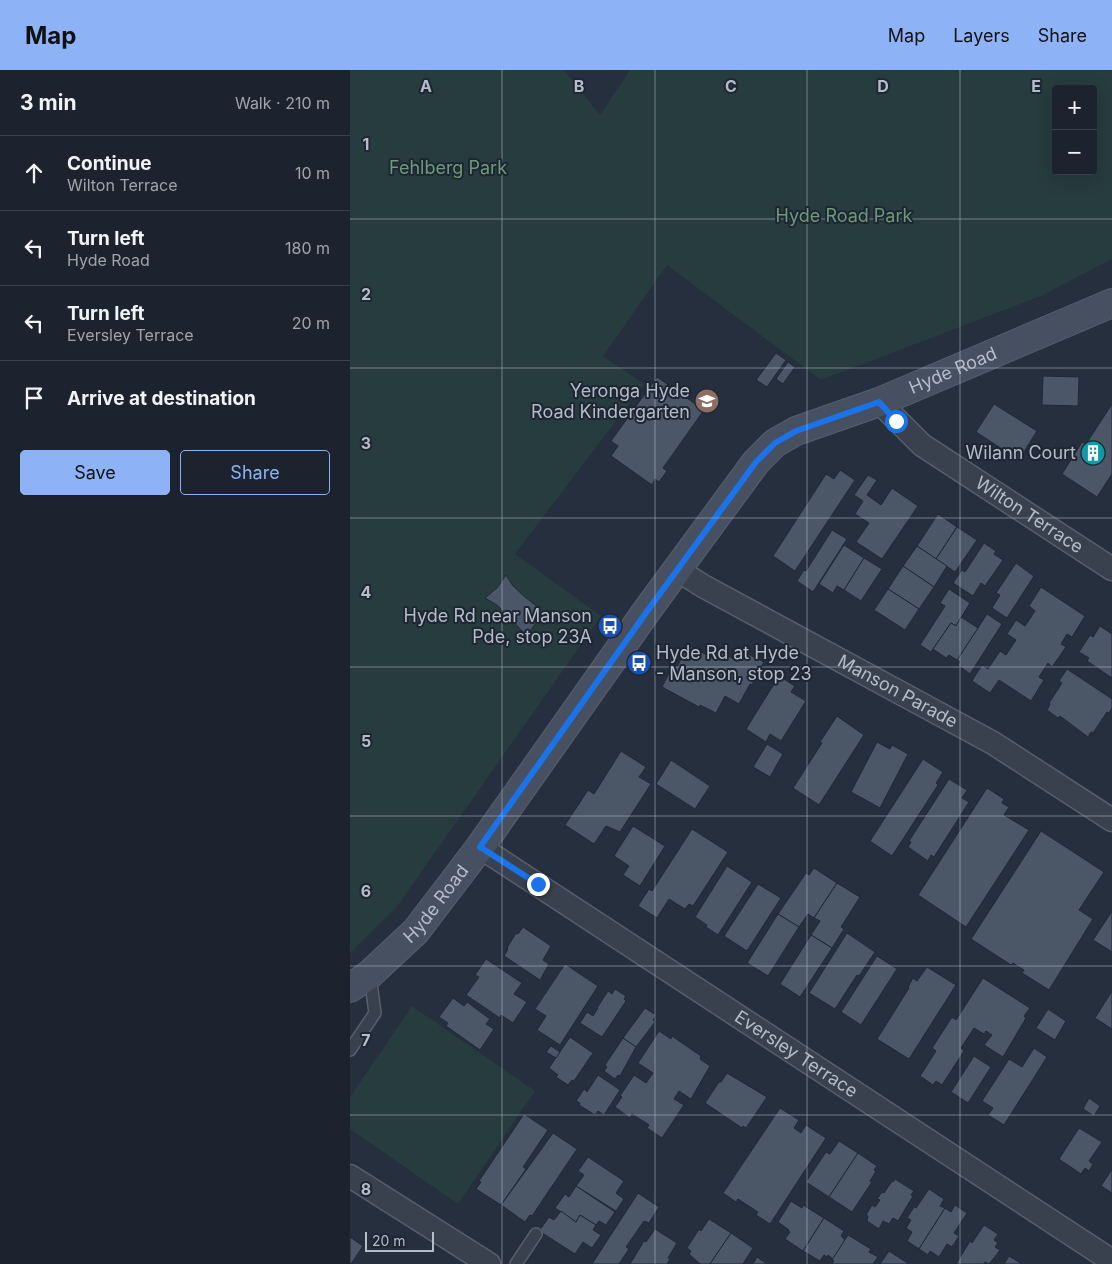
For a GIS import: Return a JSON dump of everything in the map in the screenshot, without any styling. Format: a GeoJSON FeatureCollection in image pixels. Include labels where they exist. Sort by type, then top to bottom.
{"type":"FeatureCollection","features":[{"type":"Feature","properties":{"kind":"street","name":"Hyde Road"},"geometry":{"type":"LineString","coordinates":[[360,981],[416,931],[480,847],[648,610],[756,462],[775,443],[796,431],[879,402],[1112,303]]}},
{"type":"Feature","properties":{"kind":"street","name":"Wilton Terrace"},"geometry":{"type":"LineString","coordinates":[[879,402],[922,445],[1112,569]]}},
{"type":"Feature","properties":{"kind":"street","name":"Manson Parade"},"geometry":{"type":"LineString","coordinates":[[678,570],[693,580],[994,743],[1112,820]]}},
{"type":"Feature","properties":{"kind":"street","name":"Eversley Terrace"},"geometry":{"type":"LineString","coordinates":[[480,847],[1112,1261]]}},
{"type":"Feature","properties":{"kind":"street"},"geometry":{"type":"LineString","coordinates":[[350,1176],[489,1264]]}},
{"type":"Feature","properties":{"kind":"lane","name":"Hyde Road"},"geometry":{"type":"LineString","coordinates":[[350,1050],[375,1013],[360,981]]}},
{"type":"Feature","properties":{"kind":"lane"},"geometry":{"type":"LineString","coordinates":[[516,1264],[536,1234]]}},
{"type":"Feature","properties":{"kind":"green space","name":"Hyde Road Park"},"geometry":{"type":"Polygon","coordinates":[[[350,70],[564,70],[600,115],[630,70],[1112,70],[1112,259],[1041,296],[821,380],[667,265],[603,356],[644,384],[515,554],[601,616],[396,908],[350,953],[350,70]]]}},
{"type":"Feature","properties":{"kind":"green space"},"geometry":{"type":"Polygon","coordinates":[[[412,1006],[535,1091],[458,1204],[350,1129],[350,1097],[412,1006]]]}},
{"type":"Feature","properties":{"kind":"building"},"geometry":{"type":"Polygon","coordinates":[[[776,353],[786,360],[767,387],[756,380],[776,353]]]}},
{"type":"Feature","properties":{"kind":"building"},"geometry":{"type":"Polygon","coordinates":[[[788,362],[795,367],[783,384],[776,379],[788,362]]]}},
{"type":"Feature","properties":{"kind":"building"},"geometry":{"type":"Polygon","coordinates":[[[1043,376],[1079,377],[1078,406],[1042,405],[1043,376]]]}},
{"type":"Feature","properties":{"kind":"building"},"geometry":{"type":"Polygon","coordinates":[[[657,377],[704,410],[663,468],[667,471],[659,482],[655,479],[652,485],[611,456],[618,446],[611,441],[657,377]]]}},
{"type":"Feature","properties":{"kind":"building"},"geometry":{"type":"Polygon","coordinates":[[[994,404],[1037,431],[1019,460],[976,432],[994,404]]]}},
{"type":"Feature","properties":{"kind":"building","name":"Wilann Court"},"geometry":{"type":"Polygon","coordinates":[[[1112,404],[1112,474],[1097,497],[1062,474],[1082,442],[1086,444],[1112,404]]]}},
{"type":"Feature","properties":{"kind":"building"},"geometry":{"type":"Polygon","coordinates":[[[840,470],[855,480],[795,571],[773,556],[826,474],[834,479],[840,470]]]}},
{"type":"Feature","properties":{"kind":"building"},"geometry":{"type":"Polygon","coordinates":[[[868,475],[877,480],[867,495],[881,505],[892,488],[918,506],[882,559],[856,542],[869,523],[855,514],[863,501],[854,495],[868,475]]]}},
{"type":"Feature","properties":{"kind":"building"},"geometry":{"type":"Polygon","coordinates":[[[938,514],[957,527],[936,559],[917,546],[938,514]]]}},
{"type":"Feature","properties":{"kind":"building"},"geometry":{"type":"Polygon","coordinates":[[[957,527],[977,540],[955,572],[936,559],[957,527]]]}},
{"type":"Feature","properties":{"kind":"building"},"geometry":{"type":"Polygon","coordinates":[[[832,530],[847,539],[813,592],[797,581],[804,570],[806,571],[832,530]]]}},
{"type":"Feature","properties":{"kind":"building"},"geometry":{"type":"Polygon","coordinates":[[[984,543],[996,551],[994,554],[1003,560],[985,586],[981,583],[973,596],[953,583],[962,570],[965,572],[984,543]]]}},
{"type":"Feature","properties":{"kind":"building"},"geometry":{"type":"Polygon","coordinates":[[[844,545],[864,558],[844,590],[837,586],[833,593],[819,584],[844,545]]]}},
{"type":"Feature","properties":{"kind":"building"},"geometry":{"type":"Polygon","coordinates":[[[917,546],[947,566],[934,587],[903,566],[917,546]]]}},
{"type":"Feature","properties":{"kind":"building"},"geometry":{"type":"Polygon","coordinates":[[[864,558],[882,569],[861,601],[844,590],[864,558]]]}},
{"type":"Feature","properties":{"kind":"building"},"geometry":{"type":"Polygon","coordinates":[[[1016,563],[1034,576],[1007,618],[992,608],[1000,595],[996,593],[1016,563]]]}},
{"type":"Feature","properties":{"kind":"building"},"geometry":{"type":"Polygon","coordinates":[[[903,566],[934,587],[919,609],[888,589],[903,566]]]}},
{"type":"Feature","properties":{"kind":"building"},"geometry":{"type":"Polygon","coordinates":[[[506,575],[513,586],[548,615],[535,624],[527,636],[497,605],[485,598],[497,588],[506,575]]]}},
{"type":"Feature","properties":{"kind":"building"},"geometry":{"type":"Polygon","coordinates":[[[1041,587],[1085,616],[1072,637],[1067,634],[1061,644],[1066,647],[1052,667],[1048,663],[1039,677],[1044,680],[1031,701],[999,680],[990,693],[972,681],[982,665],[988,669],[1000,651],[1006,655],[1016,640],[1007,634],[1016,620],[1025,626],[1035,611],[1029,606],[1041,587]]]}},
{"type":"Feature","properties":{"kind":"building"},"geometry":{"type":"Polygon","coordinates":[[[888,589],[919,609],[905,630],[874,610],[888,589]]]}},
{"type":"Feature","properties":{"kind":"building"},"geometry":{"type":"Polygon","coordinates":[[[949,589],[970,603],[956,626],[951,623],[931,652],[920,645],[945,606],[940,603],[949,589]]]}},
{"type":"Feature","properties":{"kind":"building"},"geometry":{"type":"Polygon","coordinates":[[[987,614],[1002,624],[970,674],[958,665],[960,662],[957,660],[987,614]]]}},
{"type":"Feature","properties":{"kind":"building"},"geometry":{"type":"Polygon","coordinates":[[[961,617],[978,628],[957,660],[949,655],[946,658],[933,649],[951,623],[956,626],[961,617]]]}},
{"type":"Feature","properties":{"kind":"building"},"geometry":{"type":"Polygon","coordinates":[[[1100,626],[1112,634],[1112,678],[1087,661],[1089,658],[1079,652],[1090,635],[1093,637],[1100,626]]]}},
{"type":"Feature","properties":{"kind":"building"},"geometry":{"type":"Polygon","coordinates":[[[688,645],[715,659],[719,651],[737,661],[742,651],[764,662],[739,704],[725,696],[716,713],[700,705],[699,707],[662,687],[673,665],[677,667],[688,645]]]}},
{"type":"Feature","properties":{"kind":"building"},"geometry":{"type":"Polygon","coordinates":[[[1067,669],[1112,699],[1112,708],[1109,713],[1107,712],[1093,733],[1091,732],[1088,737],[1060,716],[1058,718],[1047,710],[1049,703],[1062,683],[1059,681],[1067,669]]]}},
{"type":"Feature","properties":{"kind":"building"},"geometry":{"type":"Polygon","coordinates":[[[779,676],[795,686],[791,692],[806,701],[781,741],[770,734],[766,742],[746,729],[779,676]]]}},
{"type":"Feature","properties":{"kind":"building"},"geometry":{"type":"Polygon","coordinates":[[[837,716],[864,735],[819,805],[793,788],[837,716]]]}},
{"type":"Feature","properties":{"kind":"building"},"geometry":{"type":"Polygon","coordinates":[[[877,742],[890,749],[892,745],[908,754],[880,808],[851,792],[877,742]]]}},
{"type":"Feature","properties":{"kind":"building"},"geometry":{"type":"Polygon","coordinates":[[[767,744],[783,754],[770,777],[753,767],[767,744]]]}},
{"type":"Feature","properties":{"kind":"building"},"geometry":{"type":"Polygon","coordinates":[[[621,751],[646,767],[639,777],[651,784],[620,832],[606,826],[594,844],[565,825],[588,790],[594,794],[621,751]]]}},
{"type":"Feature","properties":{"kind":"building"},"geometry":{"type":"Polygon","coordinates":[[[923,759],[943,772],[936,783],[938,785],[892,856],[870,841],[923,759]]]}},
{"type":"Feature","properties":{"kind":"building"},"geometry":{"type":"Polygon","coordinates":[[[671,760],[710,786],[695,809],[656,784],[671,760]]]}},
{"type":"Feature","properties":{"kind":"building"},"geometry":{"type":"Polygon","coordinates":[[[949,779],[967,790],[962,798],[969,802],[934,857],[931,855],[928,861],[908,847],[911,842],[909,841],[949,779]]]}},
{"type":"Feature","properties":{"kind":"building"},"geometry":{"type":"Polygon","coordinates":[[[987,788],[1004,799],[1002,803],[1009,807],[1004,815],[1029,830],[966,927],[918,895],[987,788]]]}},
{"type":"Feature","properties":{"kind":"building"},"geometry":{"type":"Polygon","coordinates":[[[633,826],[665,846],[640,886],[623,875],[629,866],[614,856],[633,826]]]}},
{"type":"Feature","properties":{"kind":"building"},"geometry":{"type":"Polygon","coordinates":[[[692,829],[728,852],[693,906],[689,904],[685,909],[669,899],[657,918],[638,906],[649,889],[652,891],[692,829]]]}},
{"type":"Feature","properties":{"kind":"building"},"geometry":{"type":"Polygon","coordinates":[[[1041,831],[1104,872],[1079,910],[1093,919],[1049,990],[1022,973],[1024,970],[1013,963],[1011,965],[971,939],[1041,831]]]}},
{"type":"Feature","properties":{"kind":"building"},"geometry":{"type":"Polygon","coordinates":[[[727,866],[752,882],[718,935],[695,917],[727,866]]]}},
{"type":"Feature","properties":{"kind":"building"},"geometry":{"type":"Polygon","coordinates":[[[814,868],[837,883],[814,918],[808,914],[799,927],[778,914],[806,873],[809,875],[814,868]]]}},
{"type":"Feature","properties":{"kind":"building"},"geometry":{"type":"Polygon","coordinates":[[[837,883],[860,897],[841,927],[844,929],[832,948],[811,935],[820,921],[814,918],[837,883]]]}},
{"type":"Feature","properties":{"kind":"building"},"geometry":{"type":"Polygon","coordinates":[[[758,884],[781,898],[747,951],[724,936],[758,884]]]}},
{"type":"Feature","properties":{"kind":"building"},"geometry":{"type":"Polygon","coordinates":[[[1112,911],[1112,952],[1093,940],[1112,911]]]}},
{"type":"Feature","properties":{"kind":"building"},"geometry":{"type":"Polygon","coordinates":[[[778,914],[799,927],[768,976],[747,963],[778,914]]]}},
{"type":"Feature","properties":{"kind":"building"},"geometry":{"type":"Polygon","coordinates":[[[523,927],[551,946],[543,960],[549,964],[540,980],[504,956],[516,933],[518,934],[523,927]]]}},
{"type":"Feature","properties":{"kind":"building"},"geometry":{"type":"Polygon","coordinates":[[[847,933],[875,952],[859,976],[857,975],[835,1009],[809,993],[847,933]]]}},
{"type":"Feature","properties":{"kind":"building"},"geometry":{"type":"Polygon","coordinates":[[[811,935],[832,948],[800,997],[780,984],[811,935]]]}},
{"type":"Feature","properties":{"kind":"building"},"geometry":{"type":"Polygon","coordinates":[[[877,956],[897,969],[861,1025],[841,1012],[877,956]]]}},
{"type":"Feature","properties":{"kind":"building"},"geometry":{"type":"Polygon","coordinates":[[[486,959],[522,983],[514,994],[527,1002],[513,1023],[501,1015],[500,1018],[466,995],[479,977],[475,975],[486,959]]]}},
{"type":"Feature","properties":{"kind":"building"},"geometry":{"type":"Polygon","coordinates":[[[565,964],[598,986],[560,1045],[537,1030],[546,1016],[535,1009],[565,964]]]}},
{"type":"Feature","properties":{"kind":"building"},"geometry":{"type":"Polygon","coordinates":[[[927,967],[956,985],[909,1059],[877,1039],[909,988],[913,978],[917,981],[927,967]]]}},
{"type":"Feature","properties":{"kind":"building"},"geometry":{"type":"Polygon","coordinates":[[[983,978],[1030,1008],[1024,1016],[1026,1018],[1003,1057],[984,1045],[992,1035],[986,1031],[984,1034],[974,1028],[961,1048],[964,1051],[942,1085],[936,1081],[933,1085],[920,1076],[936,1051],[932,1048],[952,1017],[956,1020],[983,978]]]}},
{"type":"Feature","properties":{"kind":"building"},"geometry":{"type":"Polygon","coordinates":[[[615,989],[626,996],[624,999],[626,1001],[602,1037],[580,1023],[587,1012],[593,1016],[608,991],[612,994],[615,989]]]}},
{"type":"Feature","properties":{"kind":"building"},"geometry":{"type":"Polygon","coordinates":[[[1112,991],[1112,1029],[1095,1018],[1112,991]]]}},
{"type":"Feature","properties":{"kind":"building"},"geometry":{"type":"Polygon","coordinates":[[[453,998],[464,1006],[467,1002],[490,1019],[486,1024],[494,1029],[480,1050],[446,1026],[448,1023],[439,1017],[453,998]]]}},
{"type":"Feature","properties":{"kind":"building"},"geometry":{"type":"Polygon","coordinates":[[[645,1008],[656,1015],[653,1020],[655,1022],[636,1047],[623,1038],[645,1008]]]}},
{"type":"Feature","properties":{"kind":"building"},"geometry":{"type":"Polygon","coordinates":[[[1048,1009],[1066,1021],[1055,1040],[1036,1028],[1048,1009]]]}},
{"type":"Feature","properties":{"kind":"building"},"geometry":{"type":"Polygon","coordinates":[[[659,1031],[671,1039],[672,1036],[701,1056],[700,1059],[710,1066],[691,1099],[679,1091],[674,1099],[684,1105],[662,1138],[647,1128],[649,1125],[632,1114],[630,1118],[615,1107],[634,1075],[646,1083],[653,1073],[638,1063],[659,1031]]]}},
{"type":"Feature","properties":{"kind":"building"},"geometry":{"type":"Polygon","coordinates":[[[570,1037],[593,1053],[574,1081],[572,1080],[568,1085],[556,1077],[558,1075],[549,1068],[570,1037]]]}},
{"type":"Feature","properties":{"kind":"building"},"geometry":{"type":"Polygon","coordinates":[[[623,1038],[636,1047],[620,1076],[618,1075],[615,1079],[604,1071],[607,1067],[605,1065],[623,1038]]]}},
{"type":"Feature","properties":{"kind":"building"},"geometry":{"type":"Polygon","coordinates":[[[551,1046],[560,1052],[556,1058],[546,1052],[551,1046]]]}},
{"type":"Feature","properties":{"kind":"building"},"geometry":{"type":"Polygon","coordinates":[[[1034,1048],[1047,1057],[1004,1125],[988,1115],[993,1108],[982,1101],[1009,1059],[1022,1067],[1034,1048]]]}},
{"type":"Feature","properties":{"kind":"building"},"geometry":{"type":"Polygon","coordinates":[[[974,1056],[991,1067],[968,1103],[951,1092],[974,1056]]]}},
{"type":"Feature","properties":{"kind":"building"},"geometry":{"type":"Polygon","coordinates":[[[727,1073],[767,1097],[746,1128],[743,1126],[742,1128],[705,1103],[727,1073]]]}},
{"type":"Feature","properties":{"kind":"building"},"geometry":{"type":"Polygon","coordinates":[[[598,1075],[620,1090],[604,1115],[598,1111],[595,1115],[576,1101],[584,1089],[587,1092],[598,1075]]]}},
{"type":"Feature","properties":{"kind":"building"},"geometry":{"type":"Polygon","coordinates":[[[1089,1098],[1100,1106],[1094,1116],[1083,1109],[1089,1098]]]}},
{"type":"Feature","properties":{"kind":"building"},"geometry":{"type":"Polygon","coordinates":[[[780,1108],[799,1120],[794,1128],[801,1133],[806,1125],[826,1138],[770,1224],[756,1215],[758,1212],[738,1199],[736,1202],[723,1193],[780,1108]]]}},
{"type":"Feature","properties":{"kind":"building"},"geometry":{"type":"Polygon","coordinates":[[[524,1114],[548,1130],[523,1167],[526,1169],[501,1205],[476,1189],[481,1182],[479,1181],[524,1114]]]}},
{"type":"Feature","properties":{"kind":"building"},"geometry":{"type":"Polygon","coordinates":[[[1079,1128],[1102,1142],[1089,1161],[1093,1164],[1089,1171],[1085,1168],[1081,1174],[1059,1159],[1079,1128]]]}},
{"type":"Feature","properties":{"kind":"building"},"geometry":{"type":"Polygon","coordinates":[[[553,1133],[577,1149],[532,1216],[530,1215],[525,1222],[501,1205],[553,1133]]]}},
{"type":"Feature","properties":{"kind":"building"},"geometry":{"type":"Polygon","coordinates":[[[839,1141],[858,1153],[829,1197],[806,1182],[826,1152],[830,1154],[839,1141]]]}},
{"type":"Feature","properties":{"kind":"building"},"geometry":{"type":"Polygon","coordinates":[[[858,1153],[877,1166],[870,1181],[872,1182],[852,1212],[829,1197],[858,1153]]]}},
{"type":"Feature","properties":{"kind":"building"},"geometry":{"type":"Polygon","coordinates":[[[588,1157],[624,1181],[616,1193],[624,1199],[616,1211],[576,1186],[584,1175],[578,1171],[588,1157]]]}},
{"type":"Feature","properties":{"kind":"building"},"geometry":{"type":"Polygon","coordinates":[[[1112,1169],[1112,1193],[1101,1186],[1112,1169]]]}},
{"type":"Feature","properties":{"kind":"building"},"geometry":{"type":"Polygon","coordinates":[[[895,1179],[914,1191],[911,1195],[913,1196],[898,1221],[893,1218],[889,1224],[883,1221],[879,1229],[867,1221],[868,1216],[866,1215],[872,1205],[875,1207],[880,1200],[877,1199],[882,1192],[884,1193],[895,1179]]]}},
{"type":"Feature","properties":{"kind":"building"},"geometry":{"type":"Polygon","coordinates":[[[576,1186],[615,1212],[606,1225],[599,1221],[596,1225],[580,1215],[576,1222],[555,1208],[565,1194],[569,1197],[576,1186]]]}},
{"type":"Feature","properties":{"kind":"building"},"geometry":{"type":"Polygon","coordinates":[[[929,1189],[944,1199],[940,1206],[945,1208],[919,1249],[907,1241],[912,1232],[906,1228],[911,1220],[907,1218],[929,1189]]]}},
{"type":"Feature","properties":{"kind":"building"},"geometry":{"type":"Polygon","coordinates":[[[638,1193],[659,1207],[649,1223],[644,1221],[626,1247],[629,1249],[619,1264],[592,1264],[638,1193]]]}},
{"type":"Feature","properties":{"kind":"building"},"geometry":{"type":"Polygon","coordinates":[[[791,1201],[802,1208],[803,1205],[824,1218],[803,1251],[785,1239],[790,1232],[778,1222],[791,1201]]]}},
{"type":"Feature","properties":{"kind":"building"},"geometry":{"type":"Polygon","coordinates":[[[955,1205],[967,1213],[954,1233],[959,1236],[952,1247],[947,1244],[939,1257],[930,1251],[928,1255],[919,1249],[945,1208],[951,1212],[955,1205]]]}},
{"type":"Feature","properties":{"kind":"building"},"geometry":{"type":"Polygon","coordinates":[[[561,1211],[576,1222],[580,1215],[596,1225],[593,1230],[601,1235],[592,1248],[583,1242],[575,1254],[539,1231],[549,1217],[554,1220],[561,1211]]]}},
{"type":"Feature","properties":{"kind":"building"},"geometry":{"type":"Polygon","coordinates":[[[824,1218],[844,1231],[841,1236],[845,1240],[833,1259],[828,1255],[827,1257],[824,1255],[820,1261],[803,1251],[824,1218]]]}},
{"type":"Feature","properties":{"kind":"building"},"geometry":{"type":"Polygon","coordinates":[[[709,1219],[731,1233],[710,1264],[700,1264],[689,1254],[691,1251],[687,1248],[699,1229],[701,1231],[709,1219]]]}},
{"type":"Feature","properties":{"kind":"building"},"geometry":{"type":"Polygon","coordinates":[[[984,1225],[998,1234],[994,1240],[998,1243],[995,1247],[1000,1250],[989,1264],[985,1262],[984,1264],[956,1264],[970,1241],[972,1243],[984,1225]]]}},
{"type":"Feature","properties":{"kind":"building"},"geometry":{"type":"Polygon","coordinates":[[[655,1229],[677,1243],[668,1258],[670,1259],[667,1264],[630,1264],[644,1241],[646,1242],[655,1229]]]}},
{"type":"Feature","properties":{"kind":"building"},"geometry":{"type":"Polygon","coordinates":[[[731,1233],[753,1248],[743,1264],[710,1264],[731,1233]]]}},
{"type":"Feature","properties":{"kind":"building"},"geometry":{"type":"Polygon","coordinates":[[[848,1235],[871,1249],[869,1252],[878,1257],[873,1264],[832,1264],[834,1261],[832,1260],[848,1235]]]}},
{"type":"Feature","properties":{"kind":"building"},"geometry":{"type":"Polygon","coordinates":[[[350,1237],[363,1246],[351,1264],[350,1264],[350,1237]]]}},
{"type":"Feature","properties":{"kind":"building"},"geometry":{"type":"Polygon","coordinates":[[[889,1251],[909,1264],[880,1264],[889,1251]]]}},
{"type":"Feature","properties":{"kind":"building"},"geometry":{"type":"Polygon","coordinates":[[[1009,1256],[1022,1264],[1004,1264],[1009,1256]]]}},
{"type":"Feature","properties":{"kind":"building"},"geometry":{"type":"Polygon","coordinates":[[[757,1257],[767,1264],[753,1264],[757,1257]]]}},
{"type":"Feature","properties":{"kind":"place","name":"Yeronga Hyde Road Kindergarten"},"geometry":{"type":"Point","coordinates":[707,401]}},
{"type":"Feature","properties":{"kind":"place","name":"Wilann Court"},"geometry":{"type":"Point","coordinates":[1093,453]}},
{"type":"Feature","properties":{"kind":"place","name":"Hyde Rd near Manson Pde, stop 23A"},"geometry":{"type":"Point","coordinates":[610,626]}},
{"type":"Feature","properties":{"kind":"place","name":"Hyde Rd at Hyde - Manson, stop 23"},"geometry":{"type":"Point","coordinates":[639,663]}},
{"type":"Feature","properties":{"kind":"route"},"geometry":{"type":"LineString","coordinates":[[538,884],[480,847],[648,610],[756,462],[775,443],[796,431],[879,402],[896,421]]}},
{"type":"Feature","properties":{"kind":"park label","name":"Fehlberg Park"},"geometry":{"type":"Point","coordinates":[448,168]}}]}
